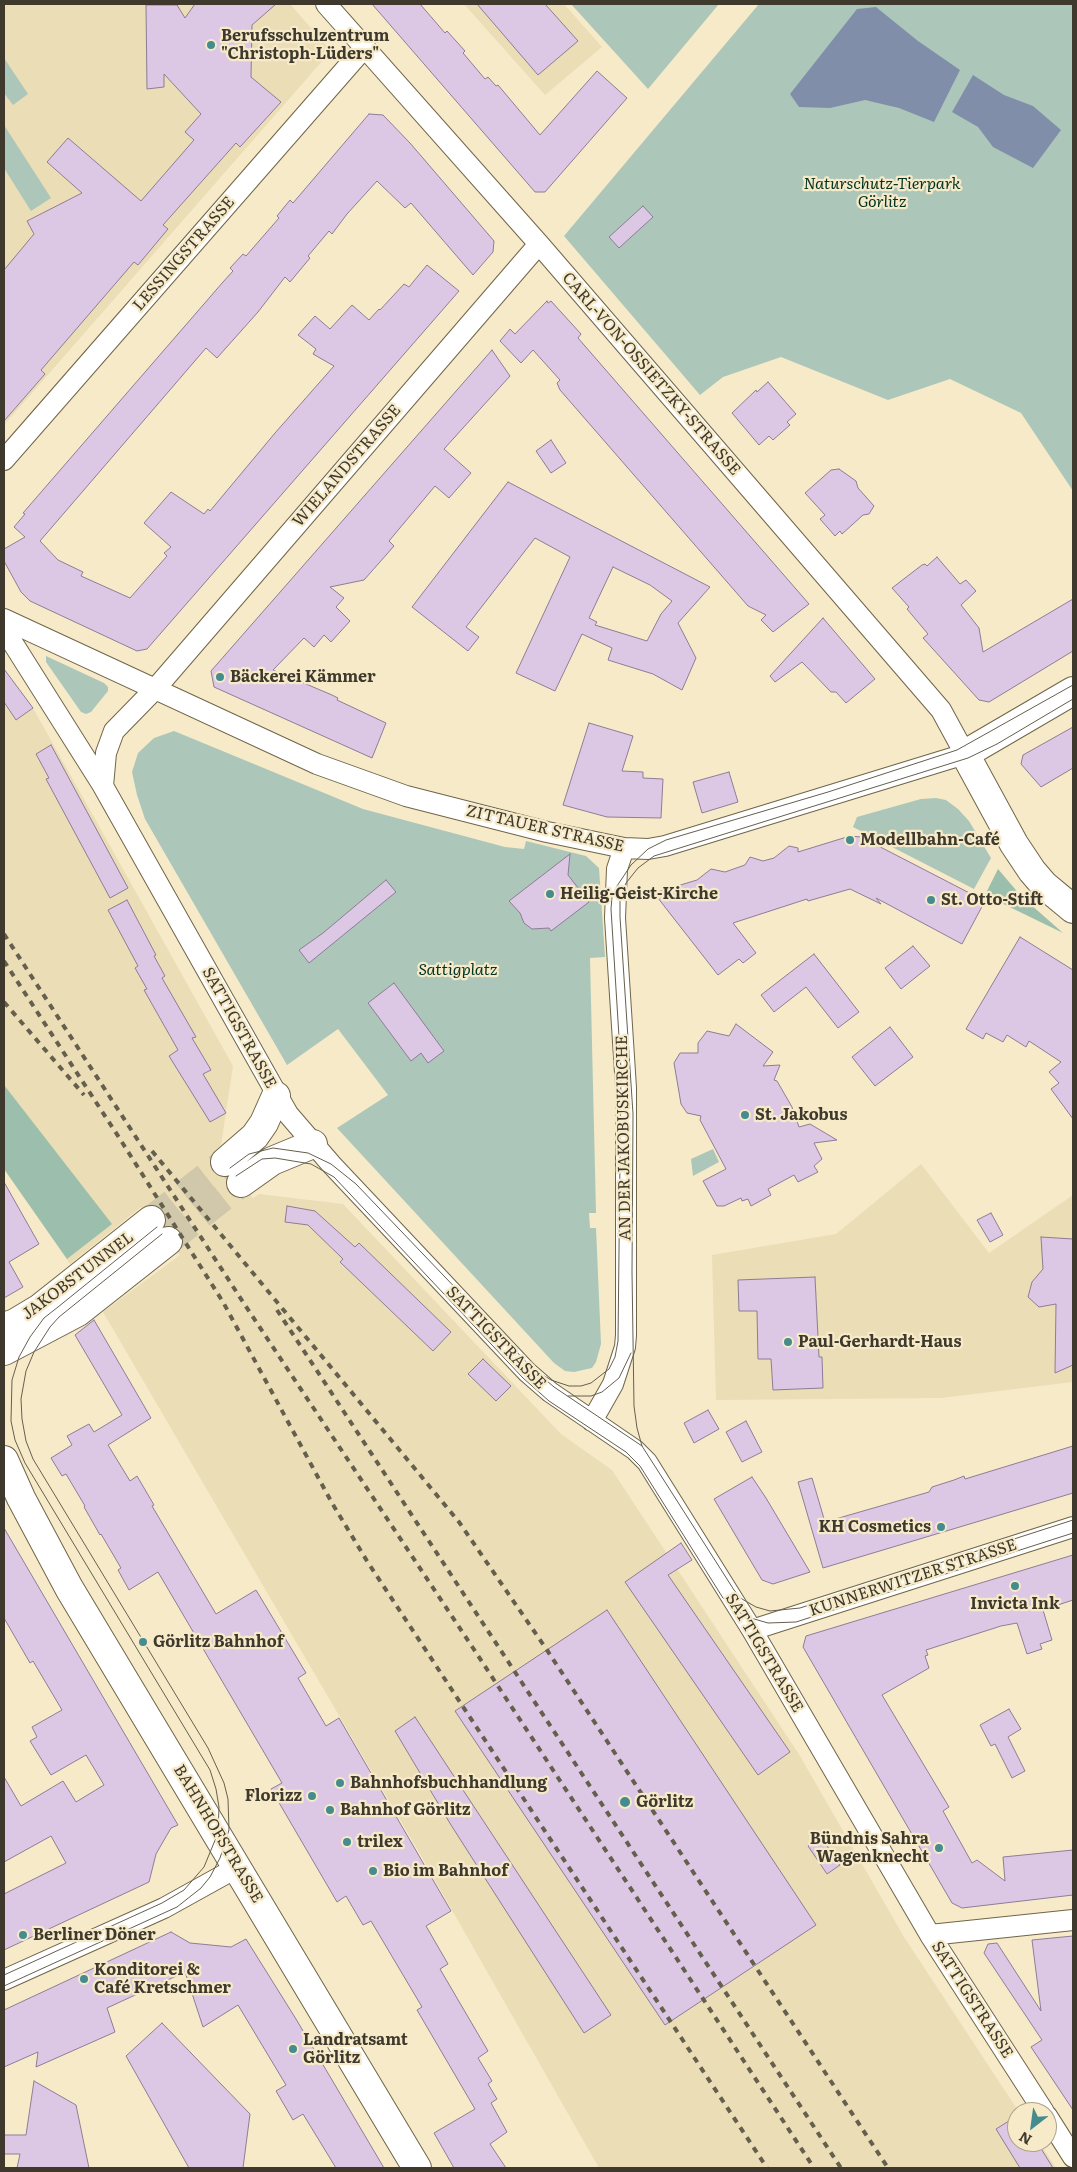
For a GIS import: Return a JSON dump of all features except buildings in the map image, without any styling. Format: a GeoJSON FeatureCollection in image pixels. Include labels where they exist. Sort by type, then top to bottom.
{"type":"FeatureCollection","features":[{"type":"Feature","properties":{"kind":"main road","name":"ZITTAUER STRASSE"},"geometry":{"type":"LineString","coordinates":[[965,754],[1073,691]]}},
{"type":"Feature","properties":{"kind":"main road"},"geometry":{"type":"LineString","coordinates":[[965,754],[1026,864],[1044,885],[1073,909]]}},
{"type":"Feature","properties":{"kind":"main road"},"geometry":{"type":"LineString","coordinates":[[225,1162],[255,1136],[264,1123],[276,1096]]}},
{"type":"Feature","properties":{"kind":"main road"},"geometry":{"type":"LineString","coordinates":[[241,1183],[272,1161],[313,1144]]}},
{"type":"Feature","properties":{"kind":"main road","name":"JAKOBSTUNNEL"},"geometry":{"type":"LineString","coordinates":[[4,1328],[40,1308],[151,1220]]}},
{"type":"Feature","properties":{"kind":"main road","name":"JAKOBSTUNNEL"},"geometry":{"type":"LineString","coordinates":[[4,1351],[78,1312],[168,1242]]}},
{"type":"Feature","properties":{"kind":"main road","name":"BAHNHOFSTRASSE"},"geometry":{"type":"LineString","coordinates":[[4,1460],[21,1498],[69,1588],[230,1872],[417,2168]]}},
{"type":"Feature","properties":{"kind":"main road","name":"BAHNHOFSTRASSE"},"geometry":{"type":"LineString","coordinates":[[4,1474],[21,1498]]}},
{"type":"Feature","properties":{"kind":"street","name":"CARL-VON-OSSIETZKY-STRASSE"},"geometry":{"type":"LineString","coordinates":[[326,4],[539,244],[941,710],[965,754]]}},
{"type":"Feature","properties":{"kind":"street","name":"LESSINGSTRASSE"},"geometry":{"type":"LineString","coordinates":[[4,460],[364,48]]}},
{"type":"Feature","properties":{"kind":"street","name":"WIELANDSTRASSE"},"geometry":{"type":"LineString","coordinates":[[156,688],[539,244]]}},
{"type":"Feature","properties":{"kind":"street"},"geometry":{"type":"LineString","coordinates":[[4,619],[156,688],[114,731],[106,753],[103,786]]}},
{"type":"Feature","properties":{"kind":"street","name":"SATTIGSTRASSE"},"geometry":{"type":"LineString","coordinates":[[4,629],[103,786],[276,1096],[288,1114],[313,1144],[527,1372],[550,1392],[635,1450],[647,1462],[752,1630],[930,1935],[1038,2102]]}},
{"type":"Feature","properties":{"kind":"street","name":"ZITTAUER STRASSE"},"geometry":{"type":"LineString","coordinates":[[156,688],[317,764],[406,796],[547,832],[624,848],[648,849],[665,846],[965,754]]}},
{"type":"Feature","properties":{"kind":"street","name":"AN DER JAKOBUSKIRCHE"},"geometry":{"type":"LineString","coordinates":[[592,1421],[613,1384],[626,1335],[626,1088],[615,918],[618,868],[624,848]]}},
{"type":"Feature","properties":{"kind":"street","name":"KUNNERWITZER STRASSE"},"geometry":{"type":"LineString","coordinates":[[752,1630],[1073,1527]]}},
{"type":"Feature","properties":{"kind":"street"},"geometry":{"type":"LineString","coordinates":[[4,1980],[164,1908],[230,1872]]}},
{"type":"Feature","properties":{"kind":"street"},"geometry":{"type":"LineString","coordinates":[[930,1935],[1073,1920]]}},
{"type":"Feature","properties":{"kind":"street"},"geometry":{"type":"LineString","coordinates":[[1057,2132],[1073,2157]]}},
{"type":"Feature","properties":{"kind":"shaded area"},"geometry":{"type":"Polygon","coordinates":[[[4,4],[290,4],[331,51],[4,425],[4,4]]]}},
{"type":"Feature","properties":{"kind":"shaded area"},"geometry":{"type":"Polygon","coordinates":[[[464,4],[564,4],[602,47],[545,95],[464,4]]]}},
{"type":"Feature","properties":{"kind":"shaded area"},"geometry":{"type":"Polygon","coordinates":[[[4,669],[33,708],[233,1066],[221,1145],[215,1150],[253,1198],[259,1194],[343,1204],[561,1434],[612,1470],[800,1756],[904,1937],[1012,2102],[1007,2102],[1007,2152],[1046,2152],[1056,2168],[599,2168],[420,1854],[103,1312],[180,1255],[141,1207],[70,1264],[4,1169],[4,669]]]}},
{"type":"Feature","properties":{"kind":"shaded area"},"geometry":{"type":"Polygon","coordinates":[[[921,1164],[989,1253],[1073,1195],[1073,1382],[941,1398],[716,1400],[712,1255],[836,1234],[921,1164]]]}},
{"type":"Feature","properties":{"kind":"green space"},"geometry":{"type":"Polygon","coordinates":[[[571,4],[719,4],[648,89],[571,4]]]}},
{"type":"Feature","properties":{"kind":"green space","name":"Naturschutz-Tierpark Görlitz"},"geometry":{"type":"Polygon","coordinates":[[[759,4],[1073,4],[1073,491],[1021,413],[950,379],[888,400],[781,357],[723,377],[700,395],[564,236],[759,4]]]}},
{"type":"Feature","properties":{"kind":"green space"},"geometry":{"type":"Polygon","coordinates":[[[4,58],[28,94],[13,105],[4,93],[4,58]]]}},
{"type":"Feature","properties":{"kind":"green space"},"geometry":{"type":"Polygon","coordinates":[[[4,125],[51,198],[31,211],[4,168],[4,125]]]}},
{"type":"Feature","properties":{"kind":"green space"},"geometry":{"type":"Polygon","coordinates":[[[46,656],[104,683],[108,687],[108,691],[91,712],[86,714],[81,712],[46,662],[46,656]]]}},
{"type":"Feature","properties":{"kind":"green space","name":"Sattigplatz"},"geometry":{"type":"Polygon","coordinates":[[[174,731],[363,809],[505,847],[524,849],[526,841],[586,856],[599,868],[605,957],[590,958],[596,1213],[589,1213],[590,1228],[596,1228],[601,1344],[596,1362],[592,1368],[574,1372],[565,1371],[554,1363],[337,1128],[388,1095],[338,1029],[287,1065],[145,819],[132,772],[138,753],[154,738],[174,731]]]}},
{"type":"Feature","properties":{"kind":"green space"},"geometry":{"type":"Polygon","coordinates":[[[936,798],[946,800],[969,821],[991,858],[974,889],[853,827],[857,817],[921,799],[936,798]]]}},
{"type":"Feature","properties":{"kind":"green space"},"geometry":{"type":"Polygon","coordinates":[[[998,869],[1021,896],[1063,933],[985,895],[998,869]]]}},
{"type":"Feature","properties":{"kind":"green space"},"geometry":{"type":"Polygon","coordinates":[[[4,1085],[112,1224],[67,1259],[4,1169],[4,1085]]]}},
{"type":"Feature","properties":{"kind":"green space"},"geometry":{"type":"Polygon","coordinates":[[[713,1149],[719,1162],[693,1176],[691,1159],[713,1149]]]}},
{"type":"Feature","properties":{"kind":"water"},"geometry":{"type":"Polygon","coordinates":[[[876,7],[918,41],[960,70],[934,122],[899,108],[865,100],[830,108],[799,107],[790,94],[857,9],[876,7]]]}},
{"type":"Feature","properties":{"kind":"water"},"geometry":{"type":"Polygon","coordinates":[[[973,75],[1004,95],[1033,106],[1061,130],[1033,168],[993,147],[978,127],[952,112],[973,75]]]}},
{"type":"Feature","properties":{"kind":"tunnel"},"geometry":{"type":"LineString","coordinates":[[151,1220],[225,1162]]}},
{"type":"Feature","properties":{"kind":"tunnel"},"geometry":{"type":"LineString","coordinates":[[168,1241],[241,1183]]}},
{"type":"Feature","properties":{"kind":"tram line"},"geometry":{"type":"LineString","coordinates":[[533,1369],[551,1380],[569,1386],[581,1386],[591,1383],[609,1369],[615,1357],[618,1341],[621,1069],[611,909],[612,897],[631,865],[648,849],[666,840],[828,792],[957,750],[1073,685]]}},
{"type":"Feature","properties":{"kind":"tram line"},"geometry":{"type":"LineString","coordinates":[[1073,699],[997,744],[968,758],[654,856],[638,868],[626,883],[620,897],[633,1114],[632,1272],[634,1406],[637,1428],[642,1446],[734,1590],[742,1599],[756,1607],[770,1611],[800,1608],[1073,1520]]}},
{"type":"Feature","properties":{"kind":"tram line"},"geometry":{"type":"LineString","coordinates":[[230,1168],[249,1154],[273,1148],[308,1153],[331,1164],[356,1184],[533,1369],[554,1387],[642,1446]]}},
{"type":"Feature","properties":{"kind":"tram line"},"geometry":{"type":"LineString","coordinates":[[236,1176],[262,1159],[275,1158],[311,1164],[334,1177],[523,1378],[549,1401],[626,1452],[640,1466],[723,1598],[744,1616],[768,1623],[796,1622],[1073,1533]]}},
{"type":"Feature","properties":{"kind":"tram line"},"geometry":{"type":"LineString","coordinates":[[4,1975],[162,1903],[184,1890],[204,1867],[218,1833],[219,1807],[210,1770],[25,1463],[15,1440],[11,1421],[12,1380],[19,1357],[30,1337],[44,1318],[157,1227]]}},
{"type":"Feature","properties":{"kind":"tram line"},"geometry":{"type":"LineString","coordinates":[[4,1986],[177,1907],[201,1888],[210,1877],[220,1858],[229,1830],[228,1799],[224,1783],[208,1748],[33,1459],[26,1441],[22,1419],[21,1399],[26,1371],[34,1352],[50,1327],[59,1317],[162,1234]]}},
{"type":"Feature","properties":{"kind":"tram line"},"geometry":{"type":"LineString","coordinates":[[568,1396],[591,1396],[602,1392],[619,1378],[631,1353]]}},
{"type":"Feature","properties":{"kind":"railway"},"geometry":{"type":"LineString","coordinates":[[4,934],[243,1302],[473,1648],[814,2168]]}},
{"type":"Feature","properties":{"kind":"railway"},"geometry":{"type":"LineString","coordinates":[[4,961],[223,1302],[332,1503],[367,1561],[767,2168]]}},
{"type":"Feature","properties":{"kind":"railway"},"geometry":{"type":"LineString","coordinates":[[4,1002],[84,1095]]}},
{"type":"Feature","properties":{"kind":"railway"},"geometry":{"type":"LineString","coordinates":[[152,1151],[459,1522],[547,1650],[888,2168]]}},
{"type":"Feature","properties":{"kind":"railway"},"geometry":{"type":"LineString","coordinates":[[277,1310],[841,2168]]}},
{"type":"Feature","properties":{"kind":"place","name":"Berufsschulzentrum \"Christoph-Lüders\""},"geometry":{"type":"Point","coordinates":[211,45]}},
{"type":"Feature","properties":{"kind":"place","name":"Bäckerei Kämmer"},"geometry":{"type":"Point","coordinates":[220,677]}},
{"type":"Feature","properties":{"kind":"place","name":"Modellbahn-Café"},"geometry":{"type":"Point","coordinates":[850,840]}},
{"type":"Feature","properties":{"kind":"place","name":"Heilig-Geist-Kirche"},"geometry":{"type":"Point","coordinates":[550,894]}},
{"type":"Feature","properties":{"kind":"place","name":"St. Otto-Stift"},"geometry":{"type":"Point","coordinates":[931,900]}},
{"type":"Feature","properties":{"kind":"place","name":"St. Jakobus"},"geometry":{"type":"Point","coordinates":[745,1115]}},
{"type":"Feature","properties":{"kind":"place","name":"Paul-Gerhardt-Haus"},"geometry":{"type":"Point","coordinates":[788,1342]}},
{"type":"Feature","properties":{"kind":"place","name":"KH Cosmetics"},"geometry":{"type":"Point","coordinates":[941,1527]}},
{"type":"Feature","properties":{"kind":"place","name":"Invicta Ink"},"geometry":{"type":"Point","coordinates":[1015,1586]}},
{"type":"Feature","properties":{"kind":"place","name":"Görlitz Bahnhof"},"geometry":{"type":"Point","coordinates":[143,1642]}},
{"type":"Feature","properties":{"kind":"place","name":"Bahnhofsbuchhandlung"},"geometry":{"type":"Point","coordinates":[340,1783]}},
{"type":"Feature","properties":{"kind":"place","name":"Florizz"},"geometry":{"type":"Point","coordinates":[312,1796]}},
{"type":"Feature","properties":{"kind":"place","name":"Görlitz"},"geometry":{"type":"Point","coordinates":[625,1802]}},
{"type":"Feature","properties":{"kind":"place","name":"Bahnhof Görlitz"},"geometry":{"type":"Point","coordinates":[330,1810]}},
{"type":"Feature","properties":{"kind":"place","name":"trilex"},"geometry":{"type":"Point","coordinates":[347,1842]}},
{"type":"Feature","properties":{"kind":"place","name":"Bündnis Sahra Wagenknecht"},"geometry":{"type":"Point","coordinates":[939,1848]}},
{"type":"Feature","properties":{"kind":"place","name":"Bio im Bahnhof"},"geometry":{"type":"Point","coordinates":[373,1871]}},
{"type":"Feature","properties":{"kind":"place","name":"Berliner Döner"},"geometry":{"type":"Point","coordinates":[23,1935]}},
{"type":"Feature","properties":{"kind":"place","name":"Konditorei & Café Kretschmer"},"geometry":{"type":"Point","coordinates":[84,1979]}},
{"type":"Feature","properties":{"kind":"place","name":"Landratsamt Görlitz"},"geometry":{"type":"Point","coordinates":[293,2049]}}]}
